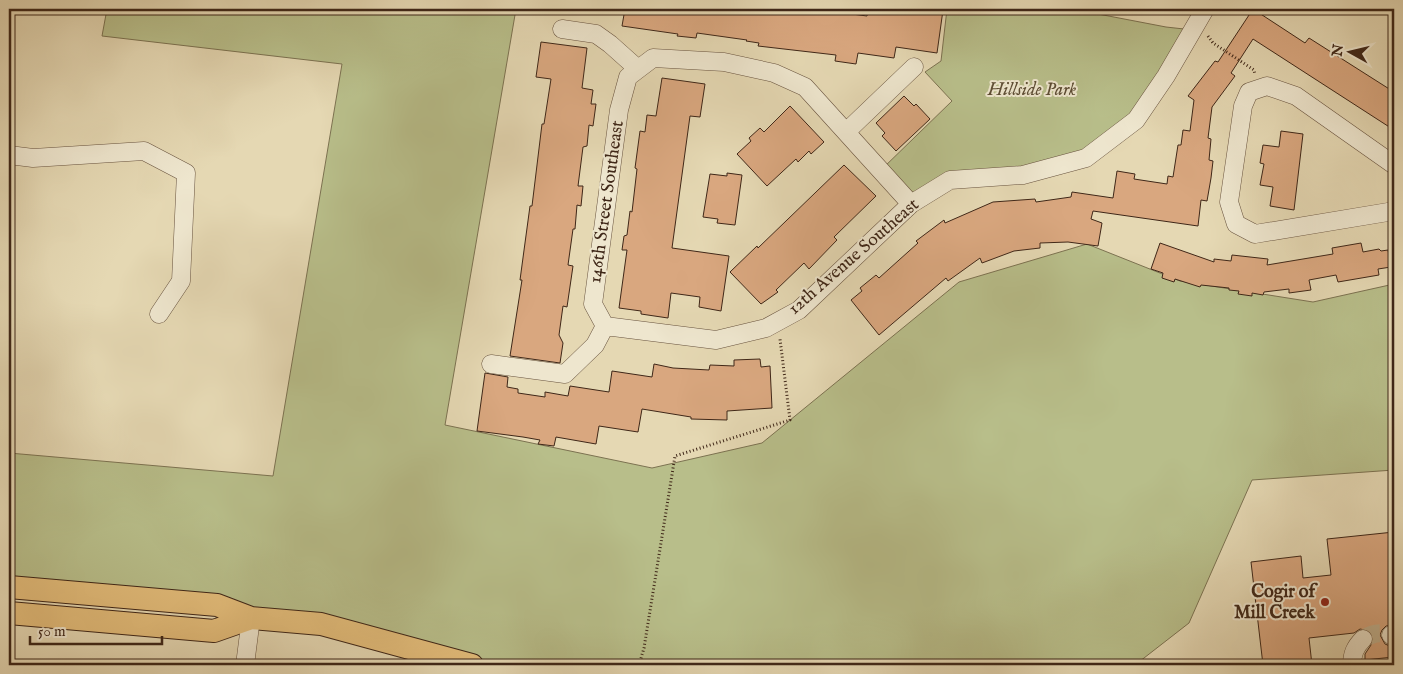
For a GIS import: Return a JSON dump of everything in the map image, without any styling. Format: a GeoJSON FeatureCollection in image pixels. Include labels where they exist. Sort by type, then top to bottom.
{"type":"FeatureCollection","features":[{"type":"Feature","properties":{"kind":"main road"},"geometry":{"type":"LineString","coordinates":[[9,587],[217,605],[251,618],[322,624],[472,665]]}},
{"type":"Feature","properties":{"kind":"main road"},"geometry":{"type":"LineString","coordinates":[[9,613],[214,631],[251,618]]}},
{"type":"Feature","properties":{"kind":"street","name":"12th Avenue Southeast"},"geometry":{"type":"LineString","coordinates":[[605,326],[716,340],[766,328],[799,310],[911,204],[950,180],[1023,175],[1086,158],[1136,120],[1166,76],[1204,9]]}},
{"type":"Feature","properties":{"kind":"street"},"geometry":{"type":"LineString","coordinates":[[562,30],[596,34],[610,44],[633,73],[653,58],[724,62],[774,72],[805,87],[911,204]]}},
{"type":"Feature","properties":{"kind":"street"},"geometry":{"type":"LineString","coordinates":[[846,132],[914,67]]}},
{"type":"Feature","properties":{"kind":"street","name":"146th Street Southeast"},"geometry":{"type":"LineString","coordinates":[[605,326],[594,304],[619,110],[633,73]]}},
{"type":"Feature","properties":{"kind":"street"},"geometry":{"type":"LineString","coordinates":[[1394,165],[1296,96],[1263,88],[1250,92],[1243,106],[1229,202],[1236,224],[1255,234],[1394,211]]}},
{"type":"Feature","properties":{"kind":"street"},"geometry":{"type":"LineString","coordinates":[[9,155],[33,158],[144,151],[186,173],[181,281],[159,314]]}},
{"type":"Feature","properties":{"kind":"street"},"geometry":{"type":"LineString","coordinates":[[492,364],[565,374],[595,345],[605,326]]}},
{"type":"Feature","properties":{"kind":"street"},"geometry":{"type":"LineString","coordinates":[[245,665],[251,618]]}},
{"type":"Feature","properties":{"kind":"street"},"geometry":{"type":"LineString","coordinates":[[1352,665],[1352,655],[1356,646],[1363,639]]}},
{"type":"Feature","properties":{"kind":"path"},"geometry":{"type":"LineString","coordinates":[[1193,30],[1208,36],[1213,43],[1254,70],[1263,88]]}},
{"type":"Feature","properties":{"kind":"path"},"geometry":{"type":"LineString","coordinates":[[639,665],[644,648],[675,456],[790,420],[778,321]]}},
{"type":"Feature","properties":{"kind":"green space"},"geometry":{"type":"Polygon","coordinates":[[[107,9],[516,9],[445,425],[652,468],[762,443],[959,282],[1087,244],[1180,281],[1313,302],[1394,284],[1394,470],[1252,480],[1189,623],[1135,665],[465,665],[251,618],[9,587],[9,453],[273,476],[342,64],[102,36],[107,9]]]}},
{"type":"Feature","properties":{"kind":"green space","name":"Hillside Park"},"geometry":{"type":"Polygon","coordinates":[[[947,9],[1072,9],[1166,27],[1193,30],[1136,120],[1086,158],[950,180],[911,204],[881,170],[952,101],[925,72],[941,61],[947,9]]]}},
{"type":"Feature","properties":{"kind":"building"},"geometry":{"type":"Polygon","coordinates":[[[625,9],[822,9],[867,16],[868,9],[943,10],[937,53],[896,47],[894,58],[858,53],[856,64],[835,61],[836,55],[758,46],[759,43],[747,40],[697,33],[696,38],[677,36],[678,34],[622,26],[625,9]]]}},
{"type":"Feature","properties":{"kind":"building"},"geometry":{"type":"Polygon","coordinates":[[[1253,9],[1305,43],[1309,38],[1394,92],[1394,130],[1253,39],[1231,73],[1235,76],[1212,107],[1208,138],[1211,139],[1209,160],[1213,161],[1211,178],[1207,201],[1201,200],[1198,226],[1093,211],[1091,219],[1102,223],[1098,246],[1068,242],[1040,243],[1040,248],[1014,251],[982,263],[980,258],[948,281],[946,278],[879,335],[851,300],[862,291],[860,288],[876,275],[879,278],[918,243],[916,241],[944,220],[945,223],[993,202],[1035,199],[1036,202],[1071,197],[1072,192],[1113,198],[1117,171],[1135,174],[1134,179],[1167,184],[1168,176],[1173,177],[1178,145],[1181,145],[1183,130],[1190,131],[1194,100],[1188,96],[1215,61],[1218,62],[1253,9]]]}},
{"type":"Feature","properties":{"kind":"building"},"geometry":{"type":"Polygon","coordinates":[[[541,42],[587,48],[582,88],[593,90],[591,104],[596,104],[593,126],[589,125],[587,146],[583,147],[578,186],[583,186],[581,206],[577,205],[575,229],[573,229],[568,265],[573,266],[567,307],[563,306],[559,335],[563,343],[560,363],[510,356],[522,280],[520,280],[530,206],[532,206],[542,124],[544,124],[551,79],[536,77],[541,42]]]}},
{"type":"Feature","properties":{"kind":"building"},"geometry":{"type":"Polygon","coordinates":[[[662,78],[705,84],[700,117],[690,116],[672,248],[729,256],[721,311],[699,307],[700,297],[671,293],[668,318],[619,308],[627,250],[622,250],[624,236],[627,235],[630,211],[632,212],[640,131],[645,132],[647,115],[656,116],[662,78]]]}},
{"type":"Feature","properties":{"kind":"building"},"geometry":{"type":"Polygon","coordinates":[[[904,96],[914,106],[916,104],[930,119],[896,151],[882,136],[885,133],[876,123],[904,96]]]}},
{"type":"Feature","properties":{"kind":"building"},"geometry":{"type":"Polygon","coordinates":[[[790,106],[824,142],[811,154],[809,151],[798,162],[796,159],[767,186],[737,154],[751,141],[749,138],[760,128],[764,132],[790,106]]]}},
{"type":"Feature","properties":{"kind":"building"},"geometry":{"type":"Polygon","coordinates":[[[1281,131],[1303,134],[1294,210],[1270,206],[1273,187],[1260,185],[1264,164],[1260,163],[1263,145],[1279,147],[1281,131]]]}},
{"type":"Feature","properties":{"kind":"building"},"geometry":{"type":"Polygon","coordinates":[[[844,165],[876,196],[834,237],[837,240],[809,269],[804,263],[776,290],[778,292],[761,304],[730,272],[757,246],[758,248],[844,165]]]}},
{"type":"Feature","properties":{"kind":"building"},"geometry":{"type":"Polygon","coordinates":[[[727,173],[742,175],[735,225],[717,223],[718,219],[703,217],[710,174],[727,176],[727,173]]]}},
{"type":"Feature","properties":{"kind":"building"},"geometry":{"type":"Polygon","coordinates":[[[1160,243],[1214,262],[1214,259],[1231,261],[1232,255],[1268,259],[1267,265],[1333,254],[1332,248],[1361,243],[1363,252],[1379,249],[1381,251],[1388,250],[1391,267],[1378,269],[1379,275],[1338,282],[1336,275],[1309,280],[1311,290],[1289,293],[1289,289],[1264,292],[1263,295],[1252,293],[1252,296],[1238,294],[1239,291],[1229,290],[1229,288],[1201,285],[1200,287],[1175,279],[1174,282],[1162,278],[1163,273],[1151,269],[1160,243]]]}},
{"type":"Feature","properties":{"kind":"building"},"geometry":{"type":"Polygon","coordinates":[[[760,359],[761,367],[770,366],[772,408],[727,411],[727,420],[691,419],[691,417],[642,409],[638,432],[599,426],[596,444],[556,437],[554,446],[538,444],[540,440],[477,431],[485,373],[508,377],[507,387],[518,389],[518,393],[545,397],[545,392],[568,396],[570,386],[609,392],[612,371],[652,377],[654,364],[673,368],[709,370],[710,365],[734,366],[734,360],[760,359]]]}},
{"type":"Feature","properties":{"kind":"building","name":"Cogir of Mill Creek"},"geometry":{"type":"Polygon","coordinates":[[[1394,532],[1394,625],[1386,626],[1380,635],[1385,644],[1392,647],[1393,657],[1365,660],[1365,654],[1373,642],[1373,636],[1370,631],[1360,629],[1354,633],[1309,638],[1312,665],[1263,665],[1251,562],[1301,556],[1303,578],[1331,575],[1327,539],[1394,532]]]}},
{"type":"Feature","properties":{"kind":"tunnel"},"geometry":{"type":"LineString","coordinates":[[1363,639],[1370,635],[1391,635]]}},
{"type":"Feature","properties":{"kind":"place","name":"Cogir of Mill Creek"},"geometry":{"type":"Point","coordinates":[1325,602]}}]}
